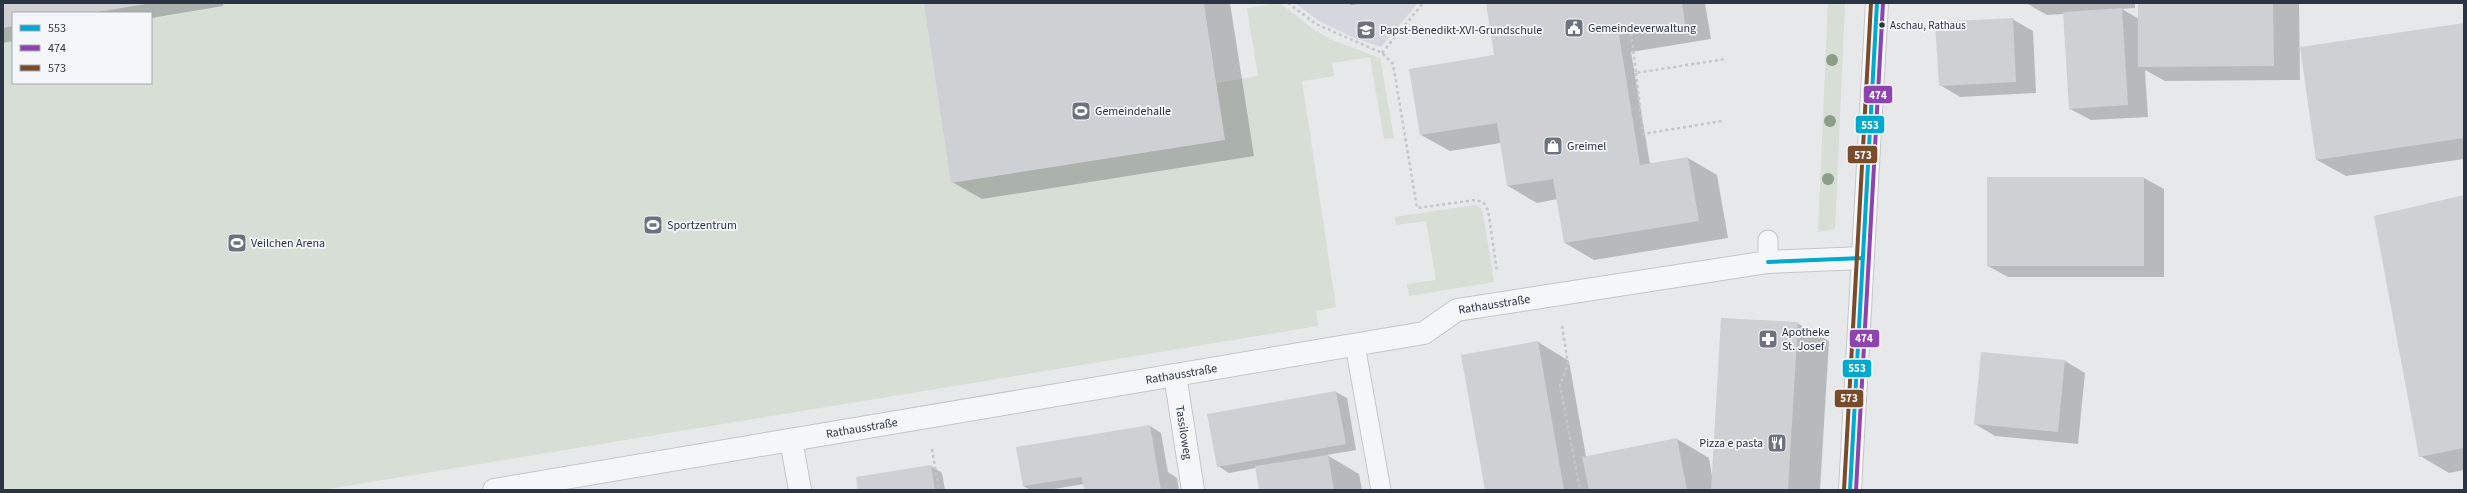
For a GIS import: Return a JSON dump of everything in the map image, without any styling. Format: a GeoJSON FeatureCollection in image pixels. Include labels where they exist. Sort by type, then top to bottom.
{"type":"FeatureCollection","features":[{"type":"Feature","properties":{"kind":"main road"},"geometry":{"type":"LineString","coordinates":[[1850,490],[1877,3]]}},
{"type":"Feature","properties":{"kind":"street","name":"Rathausstraße"},"geometry":{"type":"LineString","coordinates":[[494,490],[1424,333],[1457,310],[1768,262],[1864,258]]}},
{"type":"Feature","properties":{"kind":"street","name":"Tassiloweg"},"geometry":{"type":"LineString","coordinates":[[1174,375],[1193,490]]}},
{"type":"Feature","properties":{"kind":"street"},"geometry":{"type":"LineString","coordinates":[[791,440],[800,490]]}},
{"type":"Feature","properties":{"kind":"lane"},"geometry":{"type":"LineString","coordinates":[[1768,240],[1768,262]]}},
{"type":"Feature","properties":{"kind":"lane"},"geometry":{"type":"LineString","coordinates":[[1355,344],[1380,490]]}},
{"type":"Feature","properties":{"kind":"path"},"geometry":{"type":"LineString","coordinates":[[1288,3],[1316,24],[1382,53],[1393,64],[1417,208],[1475,200],[1483,202],[1488,210],[1501,303]]}},
{"type":"Feature","properties":{"kind":"path"},"geometry":{"type":"LineString","coordinates":[[1382,53],[1423,3]]}},
{"type":"Feature","properties":{"kind":"path"},"geometry":{"type":"LineString","coordinates":[[1631,33],[1643,134],[1722,121]]}},
{"type":"Feature","properties":{"kind":"path"},"geometry":{"type":"LineString","coordinates":[[1636,73],[1725,59]]}},
{"type":"Feature","properties":{"kind":"path"},"geometry":{"type":"LineString","coordinates":[[1557,294],[1568,364],[1560,385],[1580,490]]}},
{"type":"Feature","properties":{"kind":"path"},"geometry":{"type":"LineString","coordinates":[[926,417],[939,490]]}},
{"type":"Feature","properties":{"kind":"shaded area","name":"Sportzentrum"},"geometry":{"type":"Polygon","coordinates":[[[3,3],[1204,3],[1217,83],[1258,76],[1247,8],[1280,3],[1313,29],[1332,40],[1380,58],[1394,138],[1384,139],[1370,57],[1332,63],[1334,76],[1302,81],[1336,307],[1316,311],[1318,326],[322,490],[3,490],[3,3]]]}},
{"type":"Feature","properties":{"kind":"shaded area","name":"Papst-Benedikt-XVI-Grundschule"},"geometry":{"type":"Polygon","coordinates":[[[1295,3],[1418,3],[1381,47],[1354,38],[1319,21],[1295,3]]]}},
{"type":"Feature","properties":{"kind":"shaded area"},"geometry":{"type":"Polygon","coordinates":[[[1828,3],[1845,3],[1835,229],[1818,232],[1828,3]]]}},
{"type":"Feature","properties":{"kind":"shaded area"},"geometry":{"type":"Polygon","coordinates":[[[1474,205],[1480,207],[1483,213],[1494,282],[1409,296],[1407,284],[1436,280],[1426,221],[1396,225],[1395,217],[1474,205]]]}},
{"type":"Feature","properties":{"kind":"building"},"geometry":{"type":"Polygon","coordinates":[[[3,3],[146,3],[98,12],[12,12],[12,26],[3,28],[3,3]]]}},
{"type":"Feature","properties":{"kind":"building","name":"Gemeindehalle"},"geometry":{"type":"Polygon","coordinates":[[[924,3],[1204,3],[1225,140],[951,183],[924,3]]]}},
{"type":"Feature","properties":{"kind":"building"},"geometry":{"type":"Polygon","coordinates":[[[1486,3],[1682,3],[1685,24],[1619,35],[1640,165],[1688,157],[1699,221],[1564,243],[1553,179],[1507,186],[1497,123],[1420,135],[1409,69],[1494,55],[1486,3]]]}},
{"type":"Feature","properties":{"kind":"building"},"geometry":{"type":"Polygon","coordinates":[[[2138,3],[2273,3],[2274,66],[2138,67],[2138,3]]]}},
{"type":"Feature","properties":{"kind":"building"},"geometry":{"type":"Polygon","coordinates":[[[2122,8],[2128,105],[2069,109],[2063,12],[2122,8]]]}},
{"type":"Feature","properties":{"kind":"building"},"geometry":{"type":"Polygon","coordinates":[[[2013,18],[2016,82],[1939,86],[1935,22],[2013,18]]]}},
{"type":"Feature","properties":{"kind":"building"},"geometry":{"type":"Polygon","coordinates":[[[2464,23],[2464,138],[2316,160],[2300,47],[2464,23]]]}},
{"type":"Feature","properties":{"kind":"building"},"geometry":{"type":"Polygon","coordinates":[[[1987,177],[2144,177],[2144,266],[1987,266],[1987,177]]]}},
{"type":"Feature","properties":{"kind":"building"},"geometry":{"type":"Polygon","coordinates":[[[2464,195],[2464,448],[2419,457],[2374,216],[2464,195]]]}},
{"type":"Feature","properties":{"kind":"building"},"geometry":{"type":"Polygon","coordinates":[[[1721,318],[1798,322],[1788,490],[1711,490],[1721,318]]]}},
{"type":"Feature","properties":{"kind":"building"},"geometry":{"type":"Polygon","coordinates":[[[1538,341],[1564,490],[1485,490],[1461,355],[1538,341]]]}},
{"type":"Feature","properties":{"kind":"building"},"geometry":{"type":"Polygon","coordinates":[[[1981,352],[2065,360],[2058,432],[1974,424],[1981,352]]]}},
{"type":"Feature","properties":{"kind":"building"},"geometry":{"type":"Polygon","coordinates":[[[1336,391],[1346,444],[1217,467],[1207,414],[1336,391]]]}},
{"type":"Feature","properties":{"kind":"building"},"geometry":{"type":"Polygon","coordinates":[[[1150,425],[1161,490],[1084,490],[1082,477],[1023,486],[1016,447],[1150,425]]]}},
{"type":"Feature","properties":{"kind":"building"},"geometry":{"type":"Polygon","coordinates":[[[1677,438],[1687,490],[1589,490],[1582,457],[1677,438]]]}},
{"type":"Feature","properties":{"kind":"building"},"geometry":{"type":"Polygon","coordinates":[[[1328,455],[1334,490],[1259,490],[1255,466],[1328,455]]]}},
{"type":"Feature","properties":{"kind":"building"},"geometry":{"type":"Polygon","coordinates":[[[931,465],[935,490],[858,490],[856,477],[931,465]]]}},
{"type":"Feature","properties":{"kind":"transit line","name":"573"},"geometry":{"type":"LineString","coordinates":[[1844,490],[1871,3]]}},
{"type":"Feature","properties":{"kind":"transit line","name":"553"},"geometry":{"type":"LineString","coordinates":[[1850,490],[1877,3]]}},
{"type":"Feature","properties":{"kind":"transit line","name":"474"},"geometry":{"type":"LineString","coordinates":[[1856,490],[1883,3]]}},
{"type":"Feature","properties":{"kind":"transit line","name":"553"},"geometry":{"type":"LineString","coordinates":[[1768,262],[1863,258]]}},
{"type":"Feature","properties":{"kind":"place","name":"Aschau, Rathaus"},"geometry":{"type":"Point","coordinates":[1882,25]}},
{"type":"Feature","properties":{"kind":"place","name":"Gemeindeverwaltung"},"geometry":{"type":"Point","coordinates":[1574,28]}},
{"type":"Feature","properties":{"kind":"place","name":"Papst-Benedikt-XVI-Grundschule"},"geometry":{"type":"Point","coordinates":[1366,30]}},
{"type":"Feature","properties":{"kind":"place","name":"Gemeindehalle"},"geometry":{"type":"Point","coordinates":[1081,111]}},
{"type":"Feature","properties":{"kind":"place","name":"Greimel"},"geometry":{"type":"Point","coordinates":[1553,146]}},
{"type":"Feature","properties":{"kind":"place","name":"Sportzentrum"},"geometry":{"type":"Point","coordinates":[653,225]}},
{"type":"Feature","properties":{"kind":"place","name":"Veilchen Arena"},"geometry":{"type":"Point","coordinates":[237,243]}},
{"type":"Feature","properties":{"kind":"place","name":"Apotheke St. Josef"},"geometry":{"type":"Point","coordinates":[1768,339]}},
{"type":"Feature","properties":{"kind":"place","name":"Pizza e pasta"},"geometry":{"type":"Point","coordinates":[1777,443]}}]}
